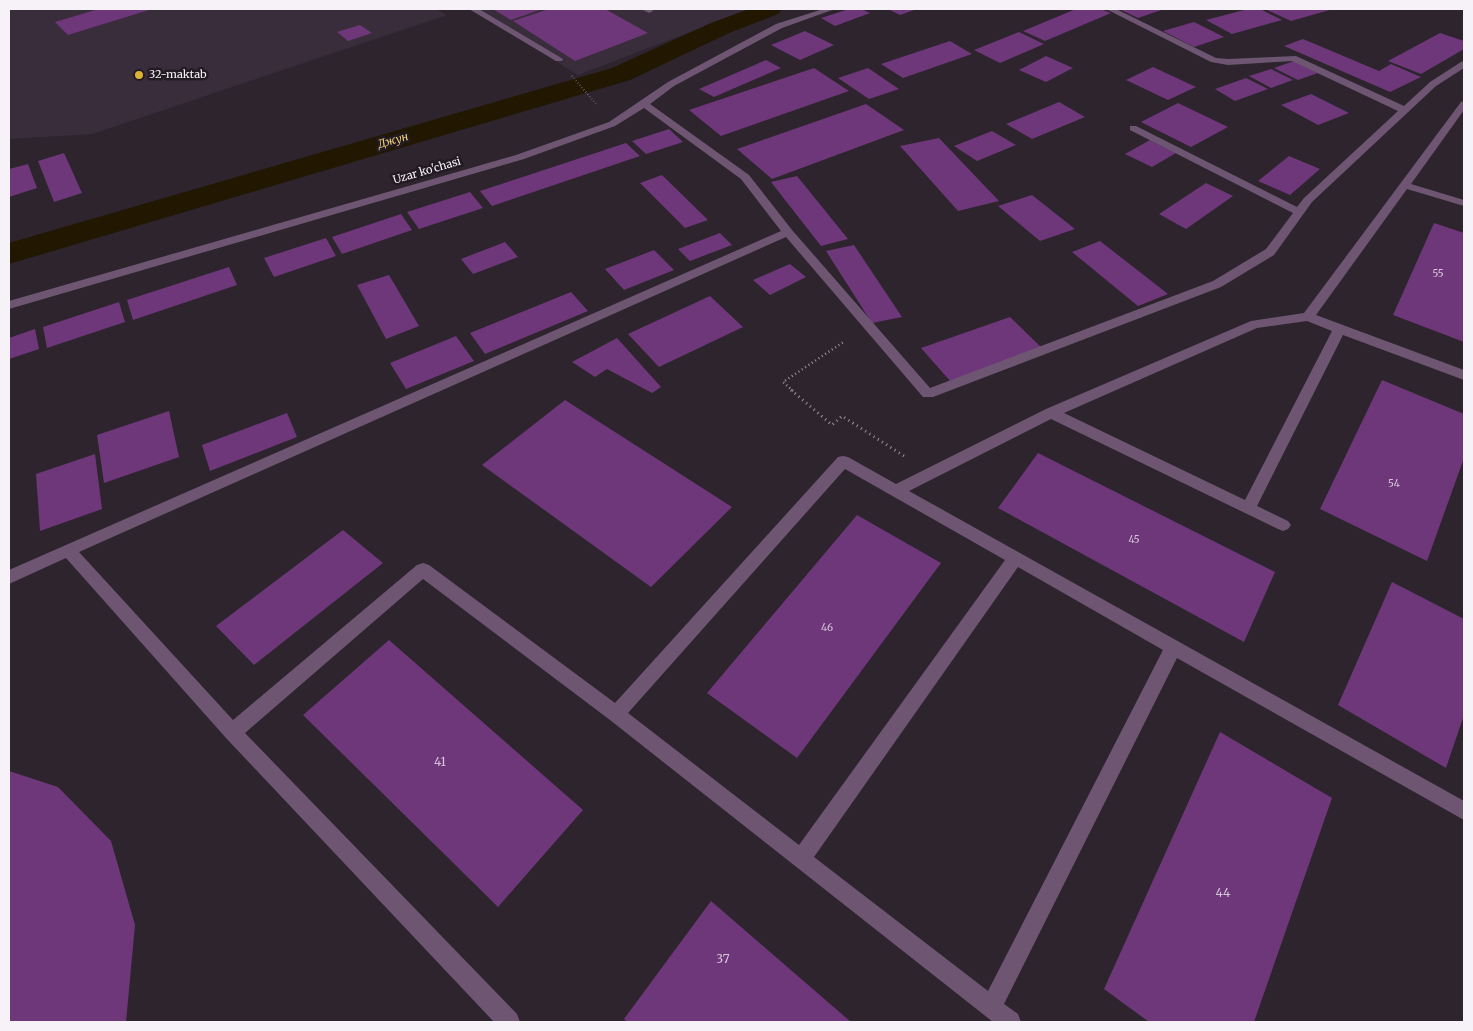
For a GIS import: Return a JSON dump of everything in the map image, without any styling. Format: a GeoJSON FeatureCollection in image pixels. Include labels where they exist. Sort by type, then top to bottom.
{"type":"FeatureCollection","features":[{"type":"Feature","properties":{"kind":"street"},"geometry":{"type":"LineString","coordinates":[[473,9],[558,59]]}},
{"type":"Feature","properties":{"kind":"street","name":"Uzar ko'chasi"},"geometry":{"type":"LineString","coordinates":[[9,305],[520,157],[612,124],[671,84],[779,26],[831,9]]}},
{"type":"Feature","properties":{"kind":"street"},"geometry":{"type":"LineString","coordinates":[[1110,9],[1214,60],[1228,62],[1293,58],[1404,110]]}},
{"type":"Feature","properties":{"kind":"street"},"geometry":{"type":"LineString","coordinates":[[644,104],[745,177],[788,232],[928,394],[1218,284],[1270,252],[1308,200],[1432,84],[1464,64]]}},
{"type":"Feature","properties":{"kind":"street"},"geometry":{"type":"LineString","coordinates":[[1308,317],[1464,104]]}},
{"type":"Feature","properties":{"kind":"street"},"geometry":{"type":"LineString","coordinates":[[1133,128],[1299,212]]}},
{"type":"Feature","properties":{"kind":"street"},"geometry":{"type":"LineString","coordinates":[[1405,184],[1464,203]]}},
{"type":"Feature","properties":{"kind":"street"},"geometry":{"type":"LineString","coordinates":[[9,577],[788,232]]}},
{"type":"Feature","properties":{"kind":"street"},"geometry":{"type":"LineString","coordinates":[[896,491],[1051,413],[1255,324],[1308,317],[1464,375]]}},
{"type":"Feature","properties":{"kind":"street"},"geometry":{"type":"LineString","coordinates":[[1248,508],[1340,328]]}},
{"type":"Feature","properties":{"kind":"street"},"geometry":{"type":"LineString","coordinates":[[1051,413],[1283,525]]}},
{"type":"Feature","properties":{"kind":"street"},"geometry":{"type":"LineString","coordinates":[[616,714],[843,461],[1464,811]]}},
{"type":"Feature","properties":{"kind":"street"},"geometry":{"type":"LineString","coordinates":[[68,550],[232,732],[509,1022]]}},
{"type":"Feature","properties":{"kind":"street"},"geometry":{"type":"LineString","coordinates":[[801,858],[1015,559]]}},
{"type":"Feature","properties":{"kind":"street"},"geometry":{"type":"LineString","coordinates":[[232,732],[423,570],[616,714],[1010,1022]]}},
{"type":"Feature","properties":{"kind":"street"},"geometry":{"type":"LineString","coordinates":[[991,1007],[1173,648]]}},
{"type":"Feature","properties":{"kind":"path"},"geometry":{"type":"LineString","coordinates":[[558,59],[612,124]]}},
{"type":"Feature","properties":{"kind":"path"},"geometry":{"type":"LineString","coordinates":[[868,325],[783,382],[826,421],[832,424],[842,416],[931,473]]}},
{"type":"Feature","properties":{"kind":"shaded area","name":"32-maktab"},"geometry":{"type":"Polygon","coordinates":[[[9,9],[435,9],[447,15],[92,134],[9,139],[9,9]]]}},
{"type":"Feature","properties":{"kind":"shaded area"},"geometry":{"type":"Polygon","coordinates":[[[472,9],[750,9],[578,75],[472,9]]]}},
{"type":"Feature","properties":{"kind":"building"},"geometry":{"type":"Polygon","coordinates":[[[99,9],[152,9],[68,35],[55,22],[99,9]]]}},
{"type":"Feature","properties":{"kind":"building"},"geometry":{"type":"Polygon","coordinates":[[[493,9],[542,9],[511,20],[493,9]]]}},
{"type":"Feature","properties":{"kind":"building"},"geometry":{"type":"Polygon","coordinates":[[[549,9],[605,9],[648,33],[575,61],[513,21],[549,9]]]}},
{"type":"Feature","properties":{"kind":"building"},"geometry":{"type":"Polygon","coordinates":[[[849,9],[861,9],[870,13],[835,26],[821,18],[849,9]]]}},
{"type":"Feature","properties":{"kind":"building"},"geometry":{"type":"Polygon","coordinates":[[[888,9],[917,9],[900,15],[888,9]]]}},
{"type":"Feature","properties":{"kind":"building"},"geometry":{"type":"Polygon","coordinates":[[[1076,9],[1100,9],[1111,13],[1045,41],[1023,31],[1076,9]]]}},
{"type":"Feature","properties":{"kind":"building"},"geometry":{"type":"Polygon","coordinates":[[[1119,9],[1164,9],[1138,18],[1119,9]]]}},
{"type":"Feature","properties":{"kind":"building"},"geometry":{"type":"Polygon","coordinates":[[[1248,9],[1260,9],[1282,20],[1232,34],[1206,20],[1248,9]]]}},
{"type":"Feature","properties":{"kind":"building"},"geometry":{"type":"Polygon","coordinates":[[[1265,9],[1333,9],[1291,21],[1265,9]]]}},
{"type":"Feature","properties":{"kind":"building"},"geometry":{"type":"Polygon","coordinates":[[[1194,22],[1224,37],[1194,47],[1163,31],[1194,22]]]}},
{"type":"Feature","properties":{"kind":"building"},"geometry":{"type":"Polygon","coordinates":[[[360,25],[372,33],[348,41],[337,32],[360,25]]]}},
{"type":"Feature","properties":{"kind":"building"},"geometry":{"type":"Polygon","coordinates":[[[805,31],[834,45],[800,60],[771,45],[805,31]]]}},
{"type":"Feature","properties":{"kind":"building"},"geometry":{"type":"Polygon","coordinates":[[[1019,32],[1044,44],[1000,63],[974,50],[1019,32]]]}},
{"type":"Feature","properties":{"kind":"building"},"geometry":{"type":"Polygon","coordinates":[[[1440,33],[1464,41],[1464,49],[1421,74],[1388,61],[1440,33]]]}},
{"type":"Feature","properties":{"kind":"building"},"geometry":{"type":"Polygon","coordinates":[[[1303,39],[1379,71],[1391,64],[1421,77],[1390,92],[1284,46],[1303,39]]]}},
{"type":"Feature","properties":{"kind":"building"},"geometry":{"type":"Polygon","coordinates":[[[950,41],[972,54],[903,78],[881,64],[950,41]]]}},
{"type":"Feature","properties":{"kind":"building"},"geometry":{"type":"Polygon","coordinates":[[[1046,56],[1073,68],[1046,82],[1019,70],[1046,56]]]}},
{"type":"Feature","properties":{"kind":"building"},"geometry":{"type":"Polygon","coordinates":[[[766,60],[781,68],[714,97],[699,89],[766,60]]]}},
{"type":"Feature","properties":{"kind":"building"},"geometry":{"type":"Polygon","coordinates":[[[1294,61],[1318,73],[1298,80],[1274,68],[1294,61]]]}},
{"type":"Feature","properties":{"kind":"building"},"geometry":{"type":"Polygon","coordinates":[[[1153,67],[1196,87],[1168,100],[1126,80],[1153,67]]]}},
{"type":"Feature","properties":{"kind":"building"},"geometry":{"type":"Polygon","coordinates":[[[814,68],[849,91],[721,136],[689,110],[814,68]]]}},
{"type":"Feature","properties":{"kind":"building"},"geometry":{"type":"Polygon","coordinates":[[[868,68],[899,89],[869,99],[838,78],[868,68]]]}},
{"type":"Feature","properties":{"kind":"building"},"geometry":{"type":"Polygon","coordinates":[[[1271,69],[1293,80],[1271,88],[1249,76],[1271,69]]]}},
{"type":"Feature","properties":{"kind":"building"},"geometry":{"type":"Polygon","coordinates":[[[1246,78],[1268,89],[1235,101],[1215,89],[1246,78]]]}},
{"type":"Feature","properties":{"kind":"building"},"geometry":{"type":"Polygon","coordinates":[[[1311,94],[1349,113],[1318,125],[1281,105],[1311,94]]]}},
{"type":"Feature","properties":{"kind":"building"},"geometry":{"type":"Polygon","coordinates":[[[1059,102],[1085,117],[1032,139],[1006,124],[1059,102]]]}},
{"type":"Feature","properties":{"kind":"building"},"geometry":{"type":"Polygon","coordinates":[[[1178,103],[1228,127],[1191,147],[1141,122],[1178,103]]]}},
{"type":"Feature","properties":{"kind":"building"},"geometry":{"type":"Polygon","coordinates":[[[866,104],[904,130],[772,179],[737,149],[866,104]]]}},
{"type":"Feature","properties":{"kind":"building"},"geometry":{"type":"Polygon","coordinates":[[[669,129],[683,142],[646,154],[632,141],[669,129]]]}},
{"type":"Feature","properties":{"kind":"building"},"geometry":{"type":"Polygon","coordinates":[[[992,131],[1016,145],[977,161],[954,146],[992,131]]]}},
{"type":"Feature","properties":{"kind":"building"},"geometry":{"type":"Polygon","coordinates":[[[939,138],[999,201],[958,211],[900,146],[939,138]]]}},
{"type":"Feature","properties":{"kind":"building"},"geometry":{"type":"Polygon","coordinates":[[[1150,140],[1176,153],[1152,167],[1125,154],[1150,140]]]}},
{"type":"Feature","properties":{"kind":"building"},"geometry":{"type":"Polygon","coordinates":[[[626,143],[640,156],[492,206],[480,191],[626,143]]]}},
{"type":"Feature","properties":{"kind":"building"},"geometry":{"type":"Polygon","coordinates":[[[64,153],[82,193],[54,202],[38,161],[64,153]]]}},
{"type":"Feature","properties":{"kind":"building"},"geometry":{"type":"Polygon","coordinates":[[[1289,156],[1320,169],[1290,195],[1258,181],[1289,156]]]}},
{"type":"Feature","properties":{"kind":"building"},"geometry":{"type":"Polygon","coordinates":[[[28,164],[37,188],[9,197],[9,169],[28,164]]]}},
{"type":"Feature","properties":{"kind":"building"},"geometry":{"type":"Polygon","coordinates":[[[662,175],[708,220],[685,228],[640,183],[662,175]]]}},
{"type":"Feature","properties":{"kind":"building"},"geometry":{"type":"Polygon","coordinates":[[[797,176],[848,239],[821,246],[771,182],[797,176]]]}},
{"type":"Feature","properties":{"kind":"building"},"geometry":{"type":"Polygon","coordinates":[[[1206,183],[1233,196],[1186,229],[1159,214],[1206,183]]]}},
{"type":"Feature","properties":{"kind":"building"},"geometry":{"type":"Polygon","coordinates":[[[470,192],[483,208],[419,229],[407,212],[470,192]]]}},
{"type":"Feature","properties":{"kind":"building"},"geometry":{"type":"Polygon","coordinates":[[[1032,195],[1075,229],[1040,241],[998,206],[1032,195]]]}},
{"type":"Feature","properties":{"kind":"building"},"geometry":{"type":"Polygon","coordinates":[[[401,214],[412,230],[342,254],[332,237],[401,214]]]}},
{"type":"Feature","properties":{"kind":"building"},"geometry":{"type":"Polygon","coordinates":[[[1434,223],[1464,233],[1464,342],[1393,315],[1434,223]]]}},
{"type":"Feature","properties":{"kind":"building"},"geometry":{"type":"Polygon","coordinates":[[[720,233],[732,245],[690,261],[678,249],[720,233]]]}},
{"type":"Feature","properties":{"kind":"building"},"geometry":{"type":"Polygon","coordinates":[[[326,238],[336,256],[274,277],[264,258],[326,238]]]}},
{"type":"Feature","properties":{"kind":"building"},"geometry":{"type":"Polygon","coordinates":[[[1100,241],[1168,294],[1138,306],[1072,252],[1100,241]]]}},
{"type":"Feature","properties":{"kind":"building"},"geometry":{"type":"Polygon","coordinates":[[[505,242],[518,257],[473,274],[461,259],[505,242]]]}},
{"type":"Feature","properties":{"kind":"building"},"geometry":{"type":"Polygon","coordinates":[[[854,245],[902,317],[872,323],[826,251],[854,245]]]}},
{"type":"Feature","properties":{"kind":"building"},"geometry":{"type":"Polygon","coordinates":[[[654,250],[674,270],[624,290],[605,269],[654,250]]]}},
{"type":"Feature","properties":{"kind":"building"},"geometry":{"type":"Polygon","coordinates":[[[790,264],[806,277],[770,295],[753,280],[790,264]]]}},
{"type":"Feature","properties":{"kind":"building"},"geometry":{"type":"Polygon","coordinates":[[[229,267],[237,285],[133,320],[127,300],[229,267]]]}},
{"type":"Feature","properties":{"kind":"building"},"geometry":{"type":"Polygon","coordinates":[[[389,275],[419,326],[386,339],[357,285],[389,275]]]}},
{"type":"Feature","properties":{"kind":"building"},"geometry":{"type":"Polygon","coordinates":[[[571,292],[588,311],[485,354],[470,333],[571,292]]]}},
{"type":"Feature","properties":{"kind":"building"},"geometry":{"type":"Polygon","coordinates":[[[710,296],[743,327],[659,367],[628,334],[710,296]]]}},
{"type":"Feature","properties":{"kind":"building"},"geometry":{"type":"Polygon","coordinates":[[[119,302],[125,322],[47,348],[43,327],[119,302]]]}},
{"type":"Feature","properties":{"kind":"building"},"geometry":{"type":"Polygon","coordinates":[[[1010,317],[1043,349],[951,382],[921,348],[1010,317]]]}},
{"type":"Feature","properties":{"kind":"building"},"geometry":{"type":"Polygon","coordinates":[[[35,329],[39,349],[9,359],[9,338],[35,329]]]}},
{"type":"Feature","properties":{"kind":"building"},"geometry":{"type":"Polygon","coordinates":[[[456,336],[474,361],[406,389],[390,363],[456,336]]]}},
{"type":"Feature","properties":{"kind":"building"},"geometry":{"type":"Polygon","coordinates":[[[617,338],[661,387],[652,393],[607,369],[595,377],[572,362],[617,338]]]}},
{"type":"Feature","properties":{"kind":"building"},"geometry":{"type":"Polygon","coordinates":[[[1382,380],[1464,414],[1464,458],[1427,561],[1320,509],[1382,380]]]}},
{"type":"Feature","properties":{"kind":"building"},"geometry":{"type":"Polygon","coordinates":[[[565,400],[732,507],[651,587],[482,465],[565,400]]]}},
{"type":"Feature","properties":{"kind":"building"},"geometry":{"type":"Polygon","coordinates":[[[169,411],[179,457],[104,483],[97,435],[169,411]]]}},
{"type":"Feature","properties":{"kind":"building"},"geometry":{"type":"Polygon","coordinates":[[[287,413],[297,437],[210,471],[202,445],[287,413]]]}},
{"type":"Feature","properties":{"kind":"building"},"geometry":{"type":"Polygon","coordinates":[[[1038,453],[1275,572],[1244,642],[998,508],[1038,453]]]}},
{"type":"Feature","properties":{"kind":"building"},"geometry":{"type":"Polygon","coordinates":[[[95,454],[102,509],[40,531],[36,474],[95,454]]]}},
{"type":"Feature","properties":{"kind":"building"},"geometry":{"type":"Polygon","coordinates":[[[857,515],[941,563],[797,758],[707,693],[857,515]]]}},
{"type":"Feature","properties":{"kind":"building"},"geometry":{"type":"Polygon","coordinates":[[[343,530],[383,563],[254,665],[216,626],[343,530]]]}},
{"type":"Feature","properties":{"kind":"building"},"geometry":{"type":"Polygon","coordinates":[[[1392,582],[1464,619],[1464,715],[1446,768],[1338,705],[1392,582]]]}},
{"type":"Feature","properties":{"kind":"building"},"geometry":{"type":"Polygon","coordinates":[[[389,640],[583,810],[498,907],[303,715],[389,640]]]}},
{"type":"Feature","properties":{"kind":"building"},"geometry":{"type":"Polygon","coordinates":[[[1220,732],[1332,798],[1254,1022],[1149,1022],[1104,989],[1220,732]]]}},
{"type":"Feature","properties":{"kind":"building"},"geometry":{"type":"Polygon","coordinates":[[[9,771],[58,787],[111,841],[135,925],[126,1022],[9,1022],[9,771]]]}},
{"type":"Feature","properties":{"kind":"building"},"geometry":{"type":"Polygon","coordinates":[[[711,901],[851,1022],[627,1022],[624,1019],[711,901]]]}},
{"type":"Feature","properties":{"kind":"waterway","name":"Джун"},"geometry":{"type":"LineString","coordinates":[[9,254],[621,74],[720,28],[770,9]]}},
{"type":"Feature","properties":{"kind":"place","name":"32-maktab"},"geometry":{"type":"Point","coordinates":[139,75]}}]}
